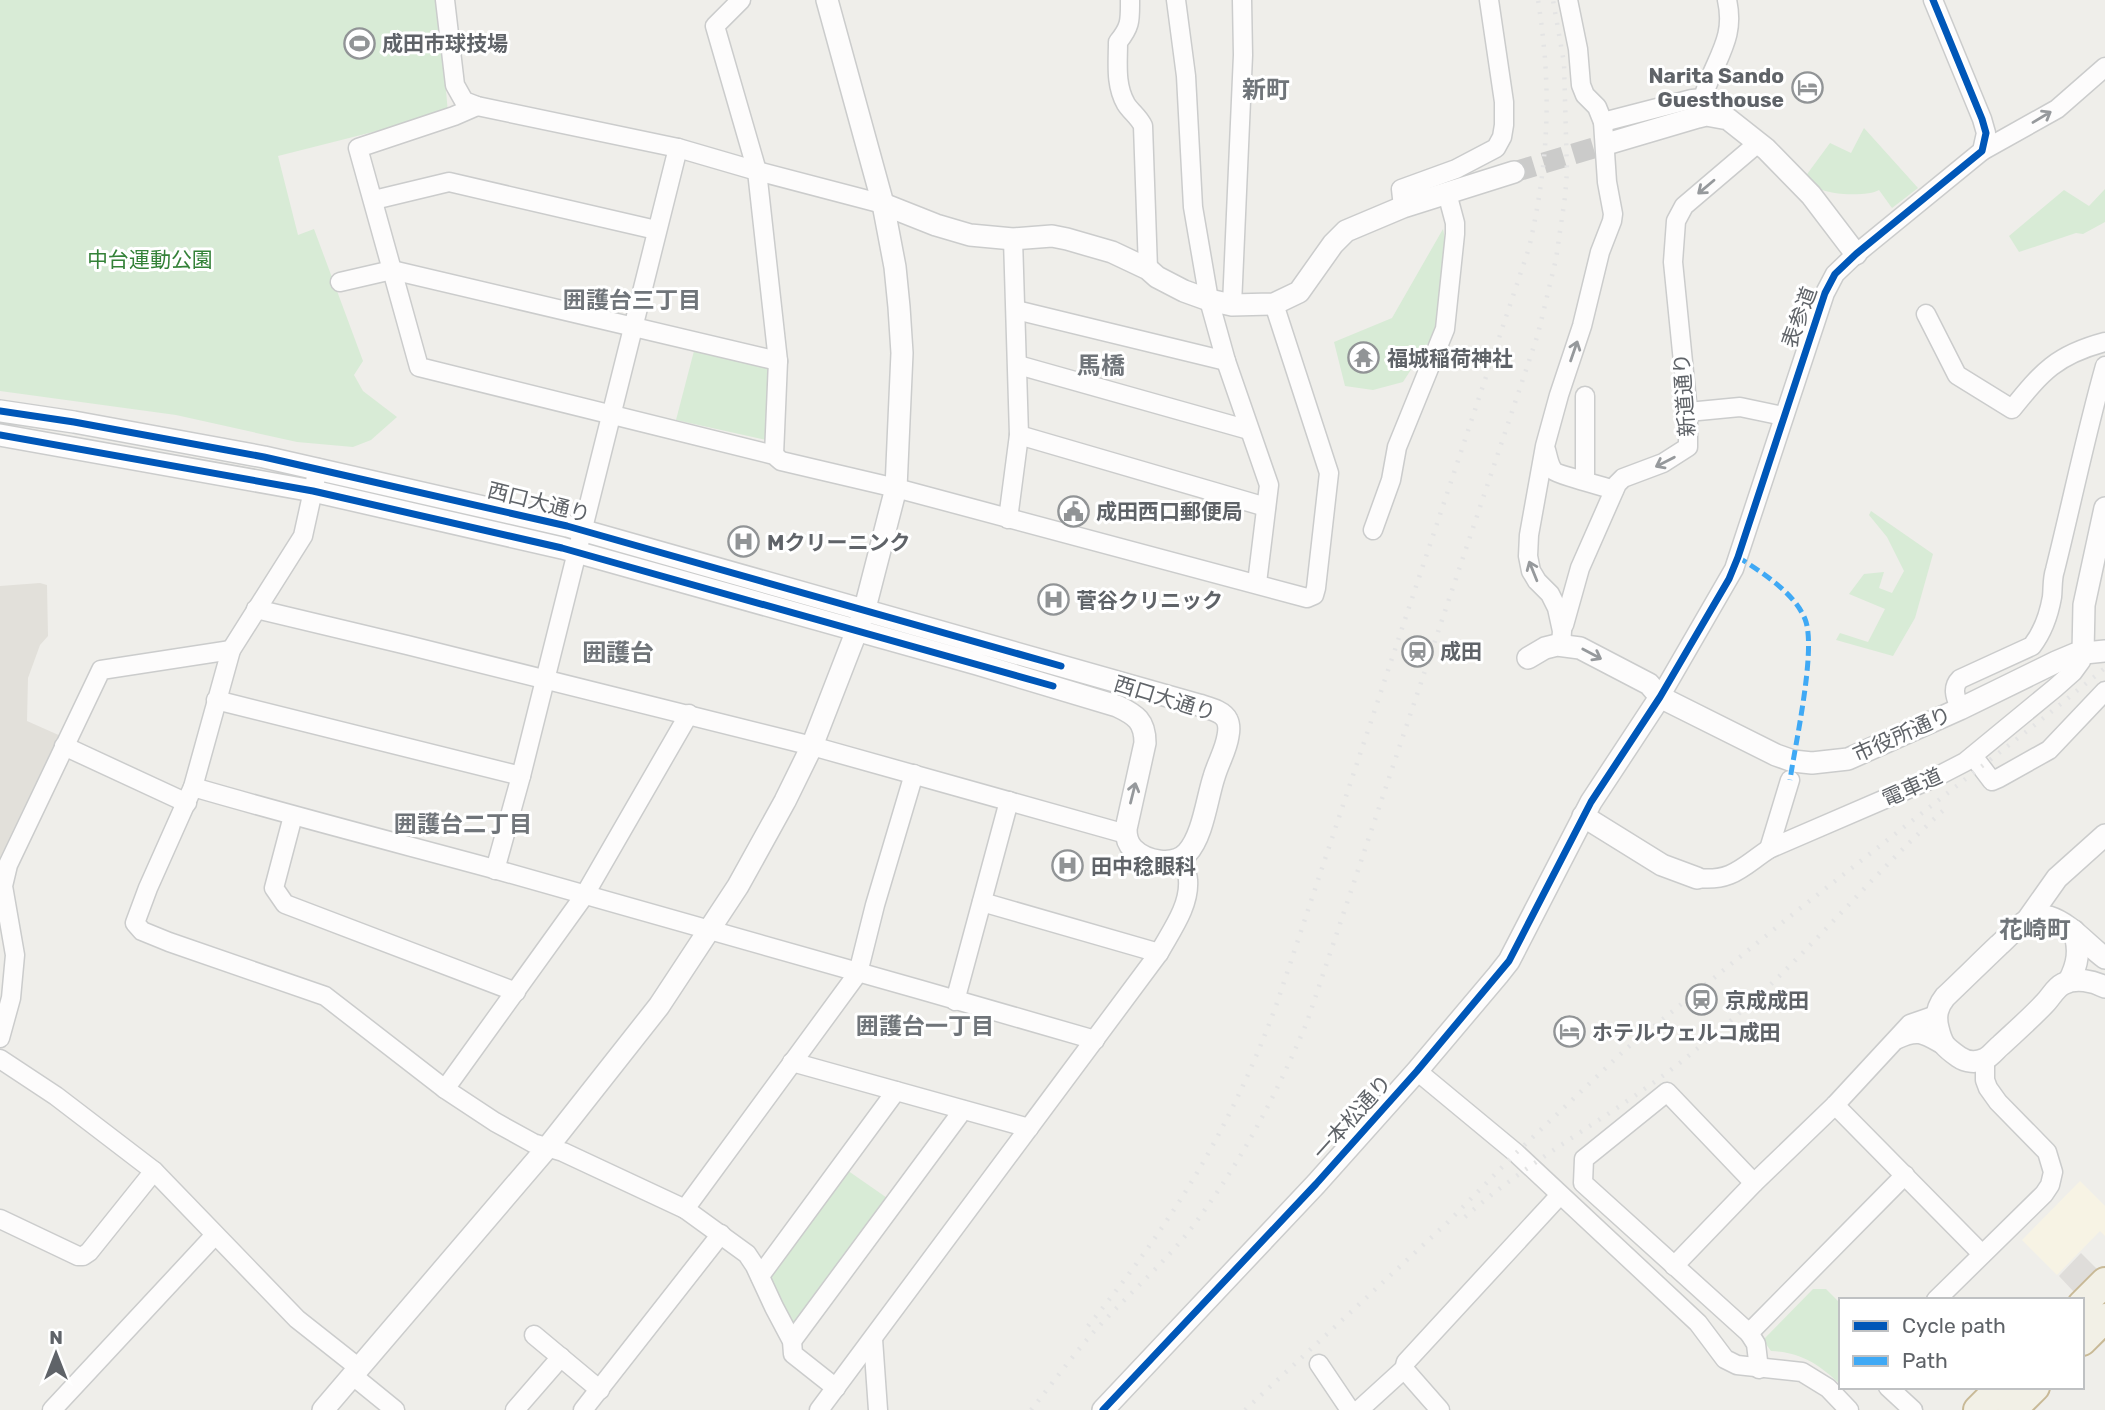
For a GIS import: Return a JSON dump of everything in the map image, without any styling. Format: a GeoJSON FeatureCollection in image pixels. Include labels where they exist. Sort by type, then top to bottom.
{"type":"FeatureCollection","features":[{"type":"Feature","properties":{"kind":"highway"},"geometry":{"type":"LineString","coordinates":[[2084,1303],[2105,1282]]}},
{"type":"Feature","properties":{"kind":"highway"},"geometry":{"type":"LineString","coordinates":[[2084,1339],[2105,1318]]}},
{"type":"Feature","properties":{"kind":"highway"},"geometry":{"type":"LineString","coordinates":[[1978,1410],[1999,1389]]}},
{"type":"Feature","properties":{"kind":"highway"},"geometry":{"type":"LineString","coordinates":[[2012,1410],[2033,1389]]}},
{"type":"Feature","properties":{"kind":"street"},"geometry":{"type":"LineString","coordinates":[[445,0],[455,85],[464,101],[678,148],[883,204],[947,228],[981,236],[1013,239],[1052,236],[1112,252],[1148,269],[1157,277],[1184,291],[1232,305],[1274,304],[1299,292],[1333,244],[1346,232],[1403,207],[1514,172]]}},
{"type":"Feature","properties":{"kind":"street"},"geometry":{"type":"LineString","coordinates":[[741,0],[715,26],[757,171],[778,362],[774,455]]}},
{"type":"Feature","properties":{"kind":"street"},"geometry":{"type":"LineString","coordinates":[[323,1410],[547,1148],[659,1006],[739,884],[785,801],[812,746],[861,621],[896,488],[902,353],[895,267],[883,204],[827,0]]}},
{"type":"Feature","properties":{"kind":"street"},"geometry":{"type":"LineString","coordinates":[[1130,0],[1128,30],[1118,42],[1118,87],[1143,126],[1148,269]]}},
{"type":"Feature","properties":{"kind":"street"},"geometry":{"type":"LineString","coordinates":[[1176,0],[1186,76],[1193,207],[1209,300],[1226,361],[1269,485],[1257,583]]}},
{"type":"Feature","properties":{"kind":"street"},"geometry":{"type":"LineString","coordinates":[[1232,305],[1242,0]]}},
{"type":"Feature","properties":{"kind":"street"},"geometry":{"type":"LineString","coordinates":[[1403,207],[1401,189],[1456,169],[1496,148],[1502,137],[1504,102],[1489,0]]}},
{"type":"Feature","properties":{"kind":"street"},"geometry":{"type":"LineString","coordinates":[[1562,638],[1558,608],[1531,571],[1528,556],[1533,506],[1545,446],[1582,326],[1600,252],[1612,221],[1613,208],[1607,182],[1603,122],[1597,107],[1585,95],[1581,85],[1578,49],[1568,0]]}},
{"type":"Feature","properties":{"kind":"street"},"geometry":{"type":"LineString","coordinates":[[1717,116],[1704,98],[1728,37],[1730,24],[1727,0]]}},
{"type":"Feature","properties":{"kind":"street"},"geometry":{"type":"LineString","coordinates":[[1933,0],[1982,119],[1986,133],[1982,151]]}},
{"type":"Feature","properties":{"kind":"street","name":"表参道"},"geometry":{"type":"LineString","coordinates":[[1660,697],[1734,569],[1825,293],[1835,274],[1982,151],[2057,109],[2105,67]]}},
{"type":"Feature","properties":{"kind":"street"},"geometry":{"type":"LineString","coordinates":[[1603,122],[1704,98]]}},
{"type":"Feature","properties":{"kind":"street"},"geometry":{"type":"LineString","coordinates":[[477,106],[358,148],[419,367],[774,455],[781,461],[896,488],[1307,597],[1314,595],[1316,588],[1329,473],[1274,304]]}},
{"type":"Feature","properties":{"kind":"street"},"geometry":{"type":"LineString","coordinates":[[1610,143],[1698,117],[1717,116],[1728,119],[1758,143],[1811,195],[1856,254]]}},
{"type":"Feature","properties":{"kind":"street","name":"新道通り"},"geometry":{"type":"LineString","coordinates":[[1614,490],[1623,478],[1663,463],[1688,447],[1688,412],[1673,262],[1676,221],[1684,206],[1758,143]]}},
{"type":"Feature","properties":{"kind":"street"},"geometry":{"type":"LineString","coordinates":[[495,870],[521,776],[678,148]]}},
{"type":"Feature","properties":{"kind":"street"},"geometry":{"type":"LineString","coordinates":[[374,200],[449,182],[656,230]]}},
{"type":"Feature","properties":{"kind":"street"},"geometry":{"type":"LineString","coordinates":[[1373,530],[1391,480],[1397,447],[1445,329],[1455,234],[1455,223],[1447,193]]}},
{"type":"Feature","properties":{"kind":"street"},"geometry":{"type":"LineString","coordinates":[[1008,519],[1019,435],[1013,239]]}},
{"type":"Feature","properties":{"kind":"street"},"geometry":{"type":"LineString","coordinates":[[340,282],[392,270],[778,362]]}},
{"type":"Feature","properties":{"kind":"street"},"geometry":{"type":"LineString","coordinates":[[1016,310],[1226,361]]}},
{"type":"Feature","properties":{"kind":"street"},"geometry":{"type":"LineString","coordinates":[[1926,314],[1957,375],[2012,409],[2042,373],[2060,359],[2105,342]]}},
{"type":"Feature","properties":{"kind":"street"},"geometry":{"type":"LineString","coordinates":[[1018,365],[1249,430]]}},
{"type":"Feature","properties":{"kind":"street"},"geometry":{"type":"LineString","coordinates":[[1960,709],[1954,692],[1960,679],[2032,646],[2040,636],[2052,597],[2053,574],[2064,537],[2083,445],[2105,366]]}},
{"type":"Feature","properties":{"kind":"street"},"geometry":{"type":"LineString","coordinates":[[1585,396],[1585,480]]}},
{"type":"Feature","properties":{"kind":"street"},"geometry":{"type":"LineString","coordinates":[[1688,412],[1740,407],[1783,416]]}},
{"type":"Feature","properties":{"kind":"street","name":"西口大通り"},"geometry":{"type":"LineString","coordinates":[[0,411],[76,422],[318,468],[581,530],[1131,712],[1145,731],[1145,743],[1126,822],[1126,834]]}},
{"type":"Feature","properties":{"kind":"street","name":"西口大通り"},"geometry":{"type":"LineString","coordinates":[[0,435],[313,491],[576,552],[1199,705],[1225,716],[1229,722],[1229,735],[1214,774],[1195,842],[1181,859]]}},
{"type":"Feature","properties":{"kind":"street"},"geometry":{"type":"LineString","coordinates":[[1019,435],[1266,507]]}},
{"type":"Feature","properties":{"kind":"street"},"geometry":{"type":"LineString","coordinates":[[203,470],[207,446]]}},
{"type":"Feature","properties":{"kind":"street"},"geometry":{"type":"LineString","coordinates":[[1528,657],[1562,638],[1580,568],[1614,490],[1557,473],[1552,469],[1545,446]]}},
{"type":"Feature","properties":{"kind":"street"},"geometry":{"type":"LineString","coordinates":[[318,468],[303,536],[231,650],[190,795],[135,923],[142,931],[325,996],[445,1088],[495,1122],[533,1143],[563,1152],[685,1209],[747,1254],[792,1340],[793,1354],[836,1388]]}},
{"type":"Feature","properties":{"kind":"street"},"geometry":{"type":"LineString","coordinates":[[2083,653],[2084,605],[2105,508]]}},
{"type":"Feature","properties":{"kind":"street"},"geometry":{"type":"LineString","coordinates":[[256,609],[812,746],[1126,834],[1133,849],[1141,855],[1165,862],[1181,859],[1188,880],[1186,896],[1181,913],[1159,953],[819,1410]]}},
{"type":"Feature","properties":{"kind":"street","name":"市役所通り"},"geometry":{"type":"LineString","coordinates":[[1562,638],[1649,684],[1660,697],[1784,759],[1812,763],[1848,759],[2056,662],[2083,653],[2105,651]]}},
{"type":"Feature","properties":{"kind":"street"},"geometry":{"type":"LineString","coordinates":[[0,1038],[11,998],[15,955],[4,886],[8,865],[101,670],[231,650]]}},
{"type":"Feature","properties":{"kind":"street","name":"電車道"},"geometry":{"type":"LineString","coordinates":[[1583,816],[1662,865],[1697,878],[1717,879],[1735,875],[1769,849],[1936,777],[1973,756],[2055,688],[2081,661],[2083,653]]}},
{"type":"Feature","properties":{"kind":"street"},"geometry":{"type":"LineString","coordinates":[[1973,756],[1992,781],[1999,778],[2049,750],[2105,691]]}},
{"type":"Feature","properties":{"kind":"street","name":"一本松通り"},"geometry":{"type":"LineString","coordinates":[[1103,1410],[1316,1184],[1417,1071],[1509,961],[1583,816],[1660,697]]}},
{"type":"Feature","properties":{"kind":"street"},"geometry":{"type":"LineString","coordinates":[[216,700],[521,776]]}},
{"type":"Feature","properties":{"kind":"street"},"geometry":{"type":"LineString","coordinates":[[445,1088],[584,896],[689,714]]}},
{"type":"Feature","properties":{"kind":"street"},"geometry":{"type":"LineString","coordinates":[[64,746],[190,795],[293,816],[495,870],[1095,1040]]}},
{"type":"Feature","properties":{"kind":"street"},"geometry":{"type":"LineString","coordinates":[[685,1209],[858,973],[875,905],[914,775]]}},
{"type":"Feature","properties":{"kind":"street"},"geometry":{"type":"LineString","coordinates":[[1769,849],[1790,780]]}},
{"type":"Feature","properties":{"kind":"street"},"geometry":{"type":"LineString","coordinates":[[955,1001],[1009,801]]}},
{"type":"Feature","properties":{"kind":"street"},"geometry":{"type":"LineString","coordinates":[[293,816],[274,888],[285,904],[516,992]]}},
{"type":"Feature","properties":{"kind":"street"},"geometry":{"type":"LineString","coordinates":[[1943,1045],[1936,1015],[1940,1003],[2028,919],[2057,878],[2105,835]]}},
{"type":"Feature","properties":{"kind":"street"},"geometry":{"type":"LineString","coordinates":[[2057,878],[2056,890],[2050,901],[2052,912],[2086,945],[2105,958]]}},
{"type":"Feature","properties":{"kind":"street"},"geometry":{"type":"LineString","coordinates":[[982,902],[1159,953]]}},
{"type":"Feature","properties":{"kind":"street"},"geometry":{"type":"LineString","coordinates":[[2028,919],[2045,917],[2068,927],[2079,946],[2076,968],[2069,981]]}},
{"type":"Feature","properties":{"kind":"street"},"geometry":{"type":"LineString","coordinates":[[1975,1060],[2034,1015],[2057,987],[2069,981],[2089,981],[2105,987]]}},
{"type":"Feature","properties":{"kind":"street"},"geometry":{"type":"LineString","coordinates":[[1674,1266],[1835,1105],[1910,1024],[1936,1015]]}},
{"type":"Feature","properties":{"kind":"street"},"geometry":{"type":"LineString","coordinates":[[1895,1041],[1912,1032],[1926,1035],[1975,1060],[1998,1102],[2047,1152],[2053,1172],[2050,1185],[2044,1194],[1938,1298]]}},
{"type":"Feature","properties":{"kind":"street"},"geometry":{"type":"LineString","coordinates":[[0,1059],[56,1096],[154,1171],[296,1319],[356,1371],[395,1410]]}},
{"type":"Feature","properties":{"kind":"street"},"geometry":{"type":"LineString","coordinates":[[792,1062],[1029,1128]]}},
{"type":"Feature","properties":{"kind":"street"},"geometry":{"type":"LineString","coordinates":[[1417,1071],[1516,1153],[1698,1323],[1725,1359],[1737,1365],[1802,1372],[1828,1388],[1849,1410]]}},
{"type":"Feature","properties":{"kind":"street"},"geometry":{"type":"LineString","coordinates":[[760,1276],[896,1091]]}},
{"type":"Feature","properties":{"kind":"street"},"geometry":{"type":"LineString","coordinates":[[1755,1183],[1667,1092],[1584,1159],[1583,1182],[1749,1333],[1756,1344],[1759,1368]]}},
{"type":"Feature","properties":{"kind":"street"},"geometry":{"type":"LineString","coordinates":[[1835,1105],[1982,1254]]}},
{"type":"Feature","properties":{"kind":"street"},"geometry":{"type":"LineString","coordinates":[[792,1340],[963,1110]]}},
{"type":"Feature","properties":{"kind":"street"},"geometry":{"type":"LineString","coordinates":[[0,1219],[83,1256],[154,1171]]}},
{"type":"Feature","properties":{"kind":"street"},"geometry":{"type":"LineString","coordinates":[[1749,1333],[1905,1175]]}},
{"type":"Feature","properties":{"kind":"street"},"geometry":{"type":"LineString","coordinates":[[1359,1410],[1404,1369],[1406,1362],[1560,1195]]}},
{"type":"Feature","properties":{"kind":"street"},"geometry":{"type":"LineString","coordinates":[[583,1410],[721,1234]]}},
{"type":"Feature","properties":{"kind":"street"},"geometry":{"type":"LineString","coordinates":[[52,1410],[215,1235]]}},
{"type":"Feature","properties":{"kind":"street"},"geometry":{"type":"LineString","coordinates":[[534,1335],[600,1390]]}},
{"type":"Feature","properties":{"kind":"street"},"geometry":{"type":"LineString","coordinates":[[873,1339],[878,1410]]}},
{"type":"Feature","properties":{"kind":"street"},"geometry":{"type":"LineString","coordinates":[[516,1410],[561,1357]]}},
{"type":"Feature","properties":{"kind":"street"},"geometry":{"type":"LineString","coordinates":[[1319,1364],[1350,1410]]}},
{"type":"Feature","properties":{"kind":"street"},"geometry":{"type":"LineString","coordinates":[[1404,1369],[1440,1410]]}},
{"type":"Feature","properties":{"kind":"street"},"geometry":{"type":"LineString","coordinates":[[1890,1389],[1913,1410]]}},
{"type":"Feature","properties":{"kind":"shaded area"},"geometry":{"type":"Polygon","coordinates":[[[40,583],[47,585],[48,636],[40,645],[28,678],[27,721],[63,737],[0,873],[0,586],[40,583]]]}},
{"type":"Feature","properties":{"kind":"shaded area"},"geometry":{"type":"Polygon","coordinates":[[[2080,1181],[2105,1206],[2105,1236],[2100,1231],[2057,1275],[2022,1240],[2080,1181]]]}},
{"type":"Feature","properties":{"kind":"shaded area"},"geometry":{"type":"Polygon","coordinates":[[[2081,1253],[2097,1269],[2074,1292],[2059,1276],[2081,1253]]]}},
{"type":"Feature","properties":{"kind":"green space","name":"中台運動公園"},"geometry":{"type":"Polygon","coordinates":[[[0,0],[438,0],[448,113],[278,156],[298,235],[314,229],[363,361],[354,375],[363,391],[397,417],[371,440],[353,447],[297,442],[176,415],[0,391],[0,0]]]}},
{"type":"Feature","properties":{"kind":"green space"},"geometry":{"type":"Polygon","coordinates":[[[1864,128],[1918,188],[1892,208],[1879,190],[1858,194],[1831,192],[1818,188],[1805,177],[1830,143],[1851,153],[1864,128]]]}},
{"type":"Feature","properties":{"kind":"green space"},"geometry":{"type":"Polygon","coordinates":[[[2105,189],[2105,222],[2083,234],[2076,233],[2019,252],[2009,236],[2064,190],[2089,206],[2105,189]]]}},
{"type":"Feature","properties":{"kind":"green space"},"geometry":{"type":"Polygon","coordinates":[[[1443,229],[1447,248],[1439,326],[1403,382],[1373,390],[1345,386],[1334,342],[1392,318],[1443,229]]]}},
{"type":"Feature","properties":{"kind":"green space"},"geometry":{"type":"Polygon","coordinates":[[[695,347],[765,363],[771,371],[766,440],[676,420],[695,347]]]}},
{"type":"Feature","properties":{"kind":"green space"},"geometry":{"type":"Polygon","coordinates":[[[1871,511],[1933,554],[1915,618],[1893,656],[1836,640],[1840,633],[1868,642],[1885,609],[1849,594],[1864,574],[1884,572],[1879,588],[1892,593],[1904,571],[1887,537],[1869,515],[1871,511]]]}},
{"type":"Feature","properties":{"kind":"green space"},"geometry":{"type":"Polygon","coordinates":[[[844,1168],[890,1200],[791,1335],[767,1273],[844,1168]]]}},
{"type":"Feature","properties":{"kind":"green space"},"geometry":{"type":"Polygon","coordinates":[[[1813,1289],[1826,1289],[1839,1302],[1839,1383],[1825,1371],[1801,1357],[1771,1351],[1763,1340],[1813,1289]]]}},
{"type":"Feature","properties":{"kind":"tunnel"},"geometry":{"type":"LineString","coordinates":[[1514,172],[1610,143]]}},
{"type":"Feature","properties":{"kind":"railway"},"geometry":{"type":"LineString","coordinates":[[1088,1326],[1146,1250],[1197,1173],[1240,1092],[1277,1003],[1529,248],[1541,185],[1546,124],[1547,94],[1538,0]]}},
{"type":"Feature","properties":{"kind":"railway"},"geometry":{"type":"LineString","coordinates":[[1031,1410],[1091,1335],[1166,1257],[1208,1206],[1255,1130],[1283,1077],[1307,1022],[1538,334],[1556,259],[1567,172],[1564,63],[1553,0]]}},
{"type":"Feature","properties":{"kind":"railway"},"geometry":{"type":"LineString","coordinates":[[1245,1410],[1448,1222],[1627,1048],[2105,668]]}},
{"type":"Feature","properties":{"kind":"railway"},"geometry":{"type":"LineString","coordinates":[[1465,1217],[1538,1161],[1664,1075],[1722,1028],[1780,975],[1889,862],[1946,808]]}},
{"type":"Feature","properties":{"kind":"marked path"},"geometry":{"type":"LineString","coordinates":[[1738,557],[1785,591],[1805,619],[1808,633],[1807,673],[1790,780]]}},
{"type":"Feature","properties":{"kind":"cycle path"},"geometry":{"type":"LineString","coordinates":[[1103,1410],[1316,1184],[1417,1071],[1509,961],[1591,802],[1660,697],[1729,579],[1825,293],[1835,274],[1982,151],[1986,133],[1982,119],[1933,0]]}},
{"type":"Feature","properties":{"kind":"cycle path"},"geometry":{"type":"LineString","coordinates":[[0,411],[264,457],[567,526],[1061,666]]}},
{"type":"Feature","properties":{"kind":"cycle path"},"geometry":{"type":"LineString","coordinates":[[0,435],[313,491],[562,548],[1053,686]]}},
{"type":"Feature","properties":{"kind":"place","name":"成田市球技場"},"geometry":{"type":"Point","coordinates":[359,43]}},
{"type":"Feature","properties":{"kind":"place","name":"Narita Sando Guesthouse"},"geometry":{"type":"Point","coordinates":[1807,87]}},
{"type":"Feature","properties":{"kind":"place","name":"福城稲荷神社"},"geometry":{"type":"Point","coordinates":[1364,358]}},
{"type":"Feature","properties":{"kind":"place","name":"成田西口郵便局"},"geometry":{"type":"Point","coordinates":[1073,511]}},
{"type":"Feature","properties":{"kind":"place","name":"Mクリーニンク"},"geometry":{"type":"Point","coordinates":[744,542]}},
{"type":"Feature","properties":{"kind":"place","name":"菅谷クリニック"},"geometry":{"type":"Point","coordinates":[1053,600]}},
{"type":"Feature","properties":{"kind":"place","name":"成田"},"geometry":{"type":"Point","coordinates":[1417,651]}},
{"type":"Feature","properties":{"kind":"place","name":"田中稔眼科"},"geometry":{"type":"Point","coordinates":[1068,866]}},
{"type":"Feature","properties":{"kind":"place","name":"京成成田"},"geometry":{"type":"Point","coordinates":[1702,1000]}},
{"type":"Feature","properties":{"kind":"place","name":"ホテルウェルコ成田"},"geometry":{"type":"Point","coordinates":[1569,1032]}},
{"type":"Feature","properties":{"kind":"district","name":"新町"},"geometry":{"type":"Point","coordinates":[1266,90]}},
{"type":"Feature","properties":{"kind":"district","name":"囲護台三丁目"},"geometry":{"type":"Point","coordinates":[632,300]}},
{"type":"Feature","properties":{"kind":"district","name":"馬橋"},"geometry":{"type":"Point","coordinates":[1101,366]}},
{"type":"Feature","properties":{"kind":"district","name":"囲護台"},"geometry":{"type":"Point","coordinates":[618,653]}},
{"type":"Feature","properties":{"kind":"district","name":"囲護台二丁目"},"geometry":{"type":"Point","coordinates":[463,824]}},
{"type":"Feature","properties":{"kind":"district","name":"花崎町"},"geometry":{"type":"Point","coordinates":[2035,930]}},
{"type":"Feature","properties":{"kind":"district","name":"囲護台一丁目"},"geometry":{"type":"Point","coordinates":[925,1026]}}]}
